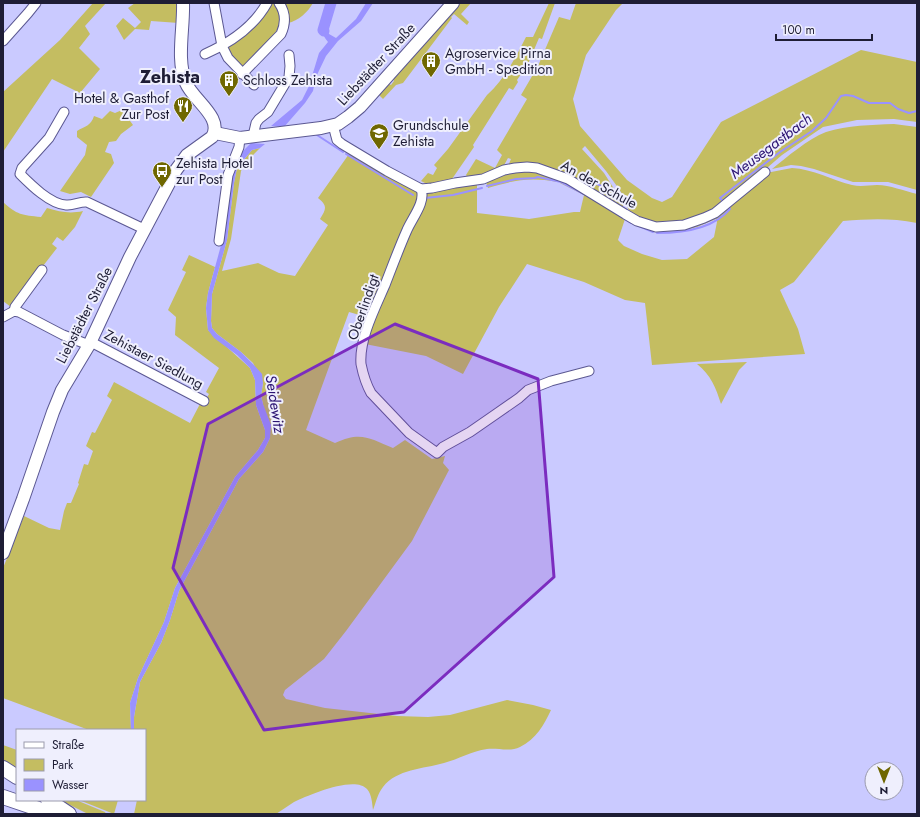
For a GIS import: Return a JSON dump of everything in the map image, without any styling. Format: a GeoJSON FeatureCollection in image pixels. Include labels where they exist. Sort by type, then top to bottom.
{"type":"FeatureCollection","features":[{"type":"Feature","properties":{"kind":"highway"},"geometry":{"type":"LineString","coordinates":[[3,768],[16,776]]}},
{"type":"Feature","properties":{"kind":"highway"},"geometry":{"type":"LineString","coordinates":[[3,797],[40,814]]}},
{"type":"Feature","properties":{"kind":"highway"},"geometry":{"type":"LineString","coordinates":[[3,797],[54,814]]}},
{"type":"Feature","properties":{"kind":"highway"},"geometry":{"type":"LineString","coordinates":[[50,801],[69,814]]}},
{"type":"Feature","properties":{"kind":"main road"},"geometry":{"type":"LineString","coordinates":[[183,3],[182,71],[188,88],[213,120],[216,126],[215,133]]}},
{"type":"Feature","properties":{"kind":"main road","name":"Liebstädter Straße"},"geometry":{"type":"LineString","coordinates":[[3,553],[62,390],[90,343],[144,229],[183,160],[215,133],[240,138],[333,125],[342,121],[360,107],[453,3]]}},
{"type":"Feature","properties":{"kind":"street"},"geometry":{"type":"LineString","coordinates":[[3,41],[36,3]]}},
{"type":"Feature","properties":{"kind":"street"},"geometry":{"type":"LineString","coordinates":[[214,3],[222,46],[228,58],[254,85]]}},
{"type":"Feature","properties":{"kind":"street"},"geometry":{"type":"LineString","coordinates":[[205,54],[238,36],[252,23],[267,3]]}},
{"type":"Feature","properties":{"kind":"street"},"geometry":{"type":"LineString","coordinates":[[242,74],[275,40],[284,28],[284,14],[279,3]]}},
{"type":"Feature","properties":{"kind":"street"},"geometry":{"type":"LineString","coordinates":[[256,136],[256,123],[268,112],[289,77],[289,54]]}},
{"type":"Feature","properties":{"kind":"street"},"geometry":{"type":"LineString","coordinates":[[64,112],[49,138],[22,168],[20,174],[38,192],[61,205],[87,202],[144,229]]}},
{"type":"Feature","properties":{"kind":"street"},"geometry":{"type":"LineString","coordinates":[[333,125],[335,136],[339,142],[387,171],[421,188]]}},
{"type":"Feature","properties":{"kind":"street"},"geometry":{"type":"LineString","coordinates":[[218,241],[228,175],[239,147],[240,138]]}},
{"type":"Feature","properties":{"kind":"street","name":"An der Schule"},"geometry":{"type":"LineString","coordinates":[[421,188],[432,188],[483,179],[504,170],[527,167],[551,172],[568,179],[637,221],[656,227],[662,227],[693,222],[715,213],[765,172]]}},
{"type":"Feature","properties":{"kind":"street","name":"Oberlindigt"},"geometry":{"type":"LineString","coordinates":[[421,188],[423,194],[422,201],[407,231],[365,334],[362,364],[367,386],[371,393],[410,433],[437,452],[470,432],[519,398],[528,390],[551,381],[589,371]]}},
{"type":"Feature","properties":{"kind":"street"},"geometry":{"type":"LineString","coordinates":[[3,317],[14,311],[15,307],[42,270]]}},
{"type":"Feature","properties":{"kind":"street","name":"Zehistaer Siedlung"},"geometry":{"type":"LineString","coordinates":[[14,311],[19,312],[62,335],[90,343],[204,401]]}},
{"type":"Feature","properties":{"kind":"highlighted area"},"geometry":{"type":"Polygon","coordinates":[[[395,324],[538,379],[554,577],[404,712],[264,730],[173,568],[208,424],[395,324]]]}},
{"type":"Feature","properties":{"kind":"green space"},"geometry":{"type":"Polygon","coordinates":[[[93,3],[106,3],[85,26],[90,34],[79,48],[100,69],[80,93],[52,79],[3,152],[3,92],[60,40],[93,3]]]}},
{"type":"Feature","properties":{"kind":"green space"},"geometry":{"type":"Polygon","coordinates":[[[135,3],[179,3],[179,23],[151,21],[149,30],[135,29],[124,40],[116,26],[123,18],[135,28],[141,22],[128,8],[135,3]]]}},
{"type":"Feature","properties":{"kind":"green space"},"geometry":{"type":"Polygon","coordinates":[[[268,3],[273,3],[279,13],[280,20],[276,32],[266,45],[244,67],[235,63],[223,47],[268,3]]]}},
{"type":"Feature","properties":{"kind":"green space"},"geometry":{"type":"Polygon","coordinates":[[[282,3],[313,3],[302,16],[288,23],[282,3]]]}},
{"type":"Feature","properties":{"kind":"green space"},"geometry":{"type":"Polygon","coordinates":[[[461,3],[471,3],[461,14],[469,22],[467,25],[454,14],[403,83],[396,85],[383,99],[379,95],[389,84],[391,85],[394,81],[393,79],[461,3]]]}},
{"type":"Feature","properties":{"kind":"green space"},"geometry":{"type":"Polygon","coordinates":[[[549,3],[555,3],[542,39],[539,38],[528,64],[517,80],[518,82],[513,90],[509,88],[473,145],[474,147],[452,179],[429,185],[421,181],[428,173],[433,175],[437,168],[434,165],[448,149],[487,95],[499,82],[514,60],[526,37],[533,37],[549,3]]]}},
{"type":"Feature","properties":{"kind":"green space"},"geometry":{"type":"Polygon","coordinates":[[[576,3],[623,3],[616,10],[586,55],[573,99],[580,126],[627,180],[652,198],[662,202],[672,197],[721,122],[861,50],[917,62],[917,122],[894,119],[857,120],[823,127],[782,155],[726,203],[691,221],[661,225],[639,218],[628,209],[626,200],[619,189],[585,146],[582,149],[604,173],[623,203],[623,207],[611,200],[608,201],[568,177],[508,166],[511,159],[508,158],[502,169],[483,176],[468,178],[466,175],[476,159],[495,168],[502,155],[497,150],[527,99],[521,95],[538,66],[559,17],[570,20],[576,3]]]}},
{"type":"Feature","properties":{"kind":"green space"},"geometry":{"type":"Polygon","coordinates":[[[122,110],[133,125],[121,134],[116,141],[109,142],[105,152],[111,154],[114,163],[91,197],[81,192],[70,194],[60,191],[85,155],[87,145],[77,137],[77,131],[89,124],[94,116],[102,119],[110,111],[115,113],[122,110]]]}},
{"type":"Feature","properties":{"kind":"green space"},"geometry":{"type":"Polygon","coordinates":[[[894,124],[917,127],[917,190],[888,182],[853,182],[801,166],[791,165],[772,169],[805,144],[826,132],[868,125],[894,124]]]}},
{"type":"Feature","properties":{"kind":"green space"},"geometry":{"type":"Polygon","coordinates":[[[260,148],[247,161],[241,171],[231,239],[222,271],[258,263],[279,273],[295,276],[328,225],[320,219],[324,213],[325,206],[318,198],[349,154],[414,188],[421,196],[370,318],[349,312],[306,430],[335,443],[352,437],[365,437],[393,448],[405,440],[432,459],[445,456],[443,463],[449,470],[412,541],[346,631],[324,659],[285,690],[283,695],[286,699],[325,708],[397,716],[428,717],[450,715],[507,700],[551,710],[535,736],[520,747],[504,750],[481,750],[450,761],[411,770],[395,776],[381,789],[373,810],[369,791],[361,785],[352,784],[320,791],[294,802],[276,814],[134,814],[137,801],[146,801],[146,729],[134,729],[134,717],[140,682],[161,643],[179,591],[239,479],[263,452],[270,438],[261,395],[263,383],[253,363],[217,334],[212,328],[211,321],[212,294],[227,240],[237,168],[252,150],[260,148]]]}},
{"type":"Feature","properties":{"kind":"green space"},"geometry":{"type":"Polygon","coordinates":[[[521,168],[558,177],[557,182],[547,180],[522,180],[488,188],[486,182],[504,172],[521,168]]]}},
{"type":"Feature","properties":{"kind":"green space"},"geometry":{"type":"Polygon","coordinates":[[[792,168],[815,172],[852,185],[882,185],[917,194],[917,223],[880,219],[843,221],[794,282],[780,290],[798,329],[805,354],[652,365],[645,303],[625,300],[584,282],[527,264],[499,307],[463,374],[426,356],[365,344],[367,334],[427,191],[477,183],[477,213],[529,219],[580,212],[584,195],[560,183],[562,178],[653,229],[653,231],[625,219],[618,240],[624,246],[642,254],[662,260],[687,259],[714,237],[717,222],[716,219],[697,227],[682,231],[657,232],[658,230],[693,224],[766,173],[792,168]]]}},
{"type":"Feature","properties":{"kind":"green space"},"geometry":{"type":"Polygon","coordinates":[[[3,202],[16,212],[24,215],[41,217],[47,208],[65,212],[83,211],[75,227],[63,241],[57,237],[52,244],[57,248],[11,307],[3,301],[3,202]]]}},
{"type":"Feature","properties":{"kind":"green space"},"geometry":{"type":"Polygon","coordinates":[[[189,255],[215,267],[208,293],[206,308],[208,330],[250,368],[255,380],[256,405],[265,430],[265,438],[258,450],[235,477],[175,588],[164,622],[138,678],[130,703],[131,729],[86,729],[3,698],[3,568],[24,516],[49,528],[60,530],[67,503],[71,503],[79,484],[78,483],[84,464],[88,465],[93,451],[86,446],[92,432],[95,433],[112,400],[107,396],[114,382],[190,423],[201,402],[204,403],[209,394],[206,392],[219,368],[175,335],[176,317],[168,310],[186,272],[182,270],[189,255]]]}},
{"type":"Feature","properties":{"kind":"green space"},"geometry":{"type":"Polygon","coordinates":[[[747,362],[739,370],[721,404],[712,382],[702,368],[697,364],[747,362]]]}},
{"type":"Feature","properties":{"kind":"green space"},"geometry":{"type":"Polygon","coordinates":[[[3,745],[16,750],[16,772],[3,764],[3,745]]]}},
{"type":"Feature","properties":{"kind":"green space"},"geometry":{"type":"Polygon","coordinates":[[[62,801],[78,801],[105,812],[106,814],[88,814],[62,801]]]}},
{"type":"Feature","properties":{"kind":"green space"},"geometry":{"type":"Polygon","coordinates":[[[82,801],[118,801],[114,814],[82,801]]]}},
{"type":"Feature","properties":{"kind":"water"},"geometry":{"type":"Polygon","coordinates":[[[366,3],[373,3],[361,21],[338,41],[326,56],[316,77],[313,91],[305,103],[284,127],[271,126],[302,100],[309,86],[319,53],[328,42],[322,30],[324,18],[329,19],[326,30],[329,34],[336,38],[356,19],[366,3]]]}},
{"type":"Feature","properties":{"kind":"water"},"geometry":{"type":"Polygon","coordinates":[[[251,143],[265,144],[260,148],[252,150],[237,168],[227,240],[212,294],[211,321],[212,328],[217,334],[241,352],[262,374],[263,383],[261,396],[271,425],[270,438],[263,452],[239,479],[179,591],[161,643],[140,682],[134,717],[134,729],[131,729],[130,703],[138,678],[164,622],[175,588],[235,477],[258,450],[265,438],[265,430],[256,405],[255,380],[250,368],[237,355],[214,338],[208,330],[206,308],[208,293],[223,238],[231,181],[235,164],[243,151],[251,143]]]}},
{"type":"Feature","properties":{"kind":"waterway"},"geometry":{"type":"LineString","coordinates":[[324,31],[323,30],[331,3]]}},
{"type":"Feature","properties":{"kind":"waterway","name":"Meusegastbach"},"geometry":{"type":"LineString","coordinates":[[723,201],[720,198],[780,152],[812,131],[826,118],[841,96],[853,96],[869,103],[890,103],[898,109],[909,113],[917,111]]}},
{"type":"Feature","properties":{"kind":"waterway","name":"Meusegastbach"},"geometry":{"type":"LineString","coordinates":[[317,135],[343,152]]}},
{"type":"Feature","properties":{"kind":"waterway","name":"Meusegastbach"},"geometry":{"type":"LineString","coordinates":[[346,154],[413,195]]}},
{"type":"Feature","properties":{"kind":"waterway","name":"Meusegastbach"},"geometry":{"type":"LineString","coordinates":[[487,186],[516,179],[538,177],[561,182],[584,194]]}},
{"type":"Feature","properties":{"kind":"waterway"},"geometry":{"type":"LineString","coordinates":[[582,177],[612,191]]}},
{"type":"Feature","properties":{"kind":"waterway","name":"Meusegastbach"},"geometry":{"type":"LineString","coordinates":[[425,198],[453,195],[482,188]]}},
{"type":"Feature","properties":{"kind":"waterway","name":"Meusegastbach"},"geometry":{"type":"LineString","coordinates":[[657,233],[686,231],[706,225],[723,216],[730,209],[728,206]]}},
{"type":"Feature","properties":{"kind":"waterway","name":"Meusegastbach"},"geometry":{"type":"LineString","coordinates":[[620,216],[631,223]]}},
{"type":"Feature","properties":{"kind":"waterway","name":"Meusegastbach"},"geometry":{"type":"LineString","coordinates":[[639,226],[653,232]]}},
{"type":"Feature","properties":{"kind":"place","name":"Agroservice Pirna GmbH - Spedition"},"geometry":{"type":"Point","coordinates":[431,78]}},
{"type":"Feature","properties":{"kind":"place","name":"Schloss Zehista"},"geometry":{"type":"Point","coordinates":[229,97]}},
{"type":"Feature","properties":{"kind":"place","name":"Hotel & Gasthof Zur Post"},"geometry":{"type":"Point","coordinates":[183,123]}},
{"type":"Feature","properties":{"kind":"place","name":"Grundschule Zehista"},"geometry":{"type":"Point","coordinates":[379,150]}},
{"type":"Feature","properties":{"kind":"place","name":"Zehista Hotel zur Post"},"geometry":{"type":"Point","coordinates":[162,188]}},
{"type":"Feature","properties":{"kind":"district","name":"Zehista"},"geometry":{"type":"Point","coordinates":[170,77]}},
{"type":"Feature","properties":{"kind":"water label","name":"Seidewitz"},"geometry":{"type":"Point","coordinates":[275,404]}}]}
